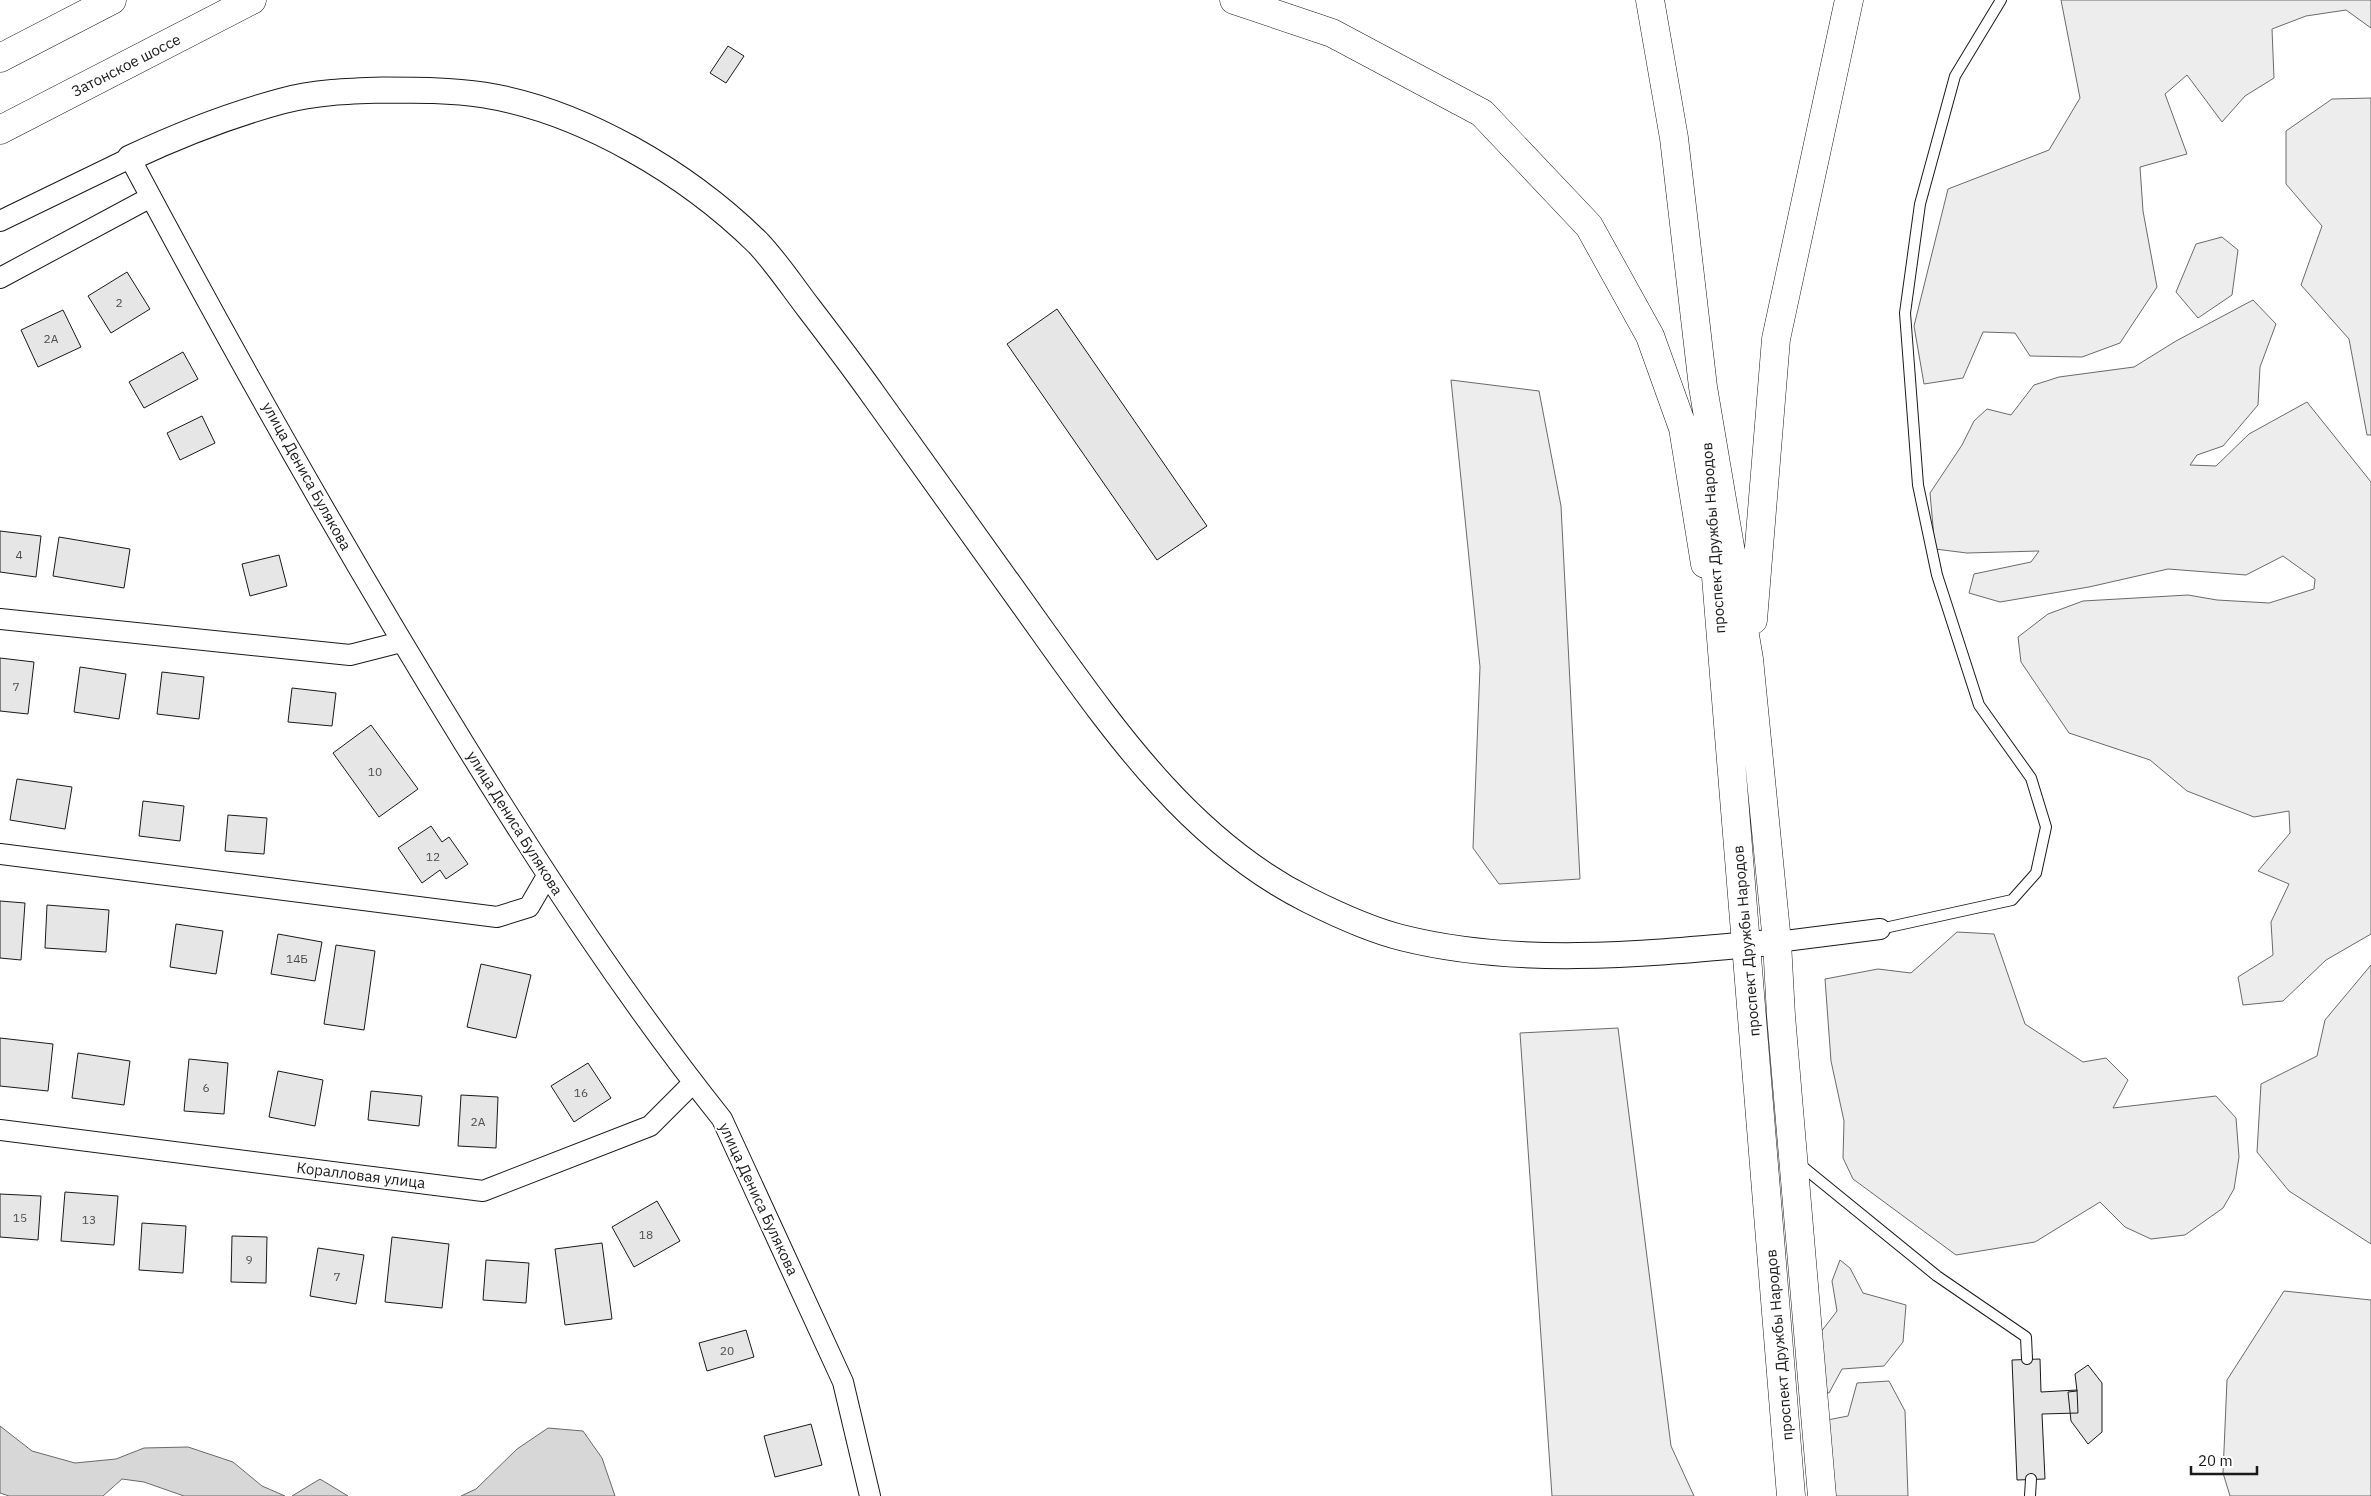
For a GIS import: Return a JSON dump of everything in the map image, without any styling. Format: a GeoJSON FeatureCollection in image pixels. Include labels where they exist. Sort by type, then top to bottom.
{"type":"FeatureCollection","features":[{"type":"Feature","properties":{"kind":"main road"},"geometry":{"type":"LineString","coordinates":[[0,58],[112,0]]}},
{"type":"Feature","properties":{"kind":"main road","name":"Затонское шоссе"},"geometry":{"type":"LineString","coordinates":[[0,130],[252,0]]}},
{"type":"Feature","properties":{"kind":"main road"},"geometry":{"type":"LineString","coordinates":[[1234,0],[1332,33],[1482,113],[1590,226],[1650,336],[1683,428],[1722,661]]}},
{"type":"Feature","properties":{"kind":"main road"},"geometry":{"type":"LineString","coordinates":[[1650,0],[1674,138],[1703,387],[1749,659]]}},
{"type":"Feature","properties":{"kind":"main road"},"geometry":{"type":"LineString","coordinates":[[1749,659],[1776,339],[1849,0]]}},
{"type":"Feature","properties":{"kind":"main road","name":"проспект Дружбы Народов"},"geometry":{"type":"LineString","coordinates":[[1703,387],[1722,661],[1791,1496]]}},
{"type":"Feature","properties":{"kind":"main road","name":"проспект Дружбы Народов"},"geometry":{"type":"LineString","coordinates":[[1749,659],[1777,942],[1781,1016],[1795,1160],[1822,1496]]}},
{"type":"Feature","properties":{"kind":"street"},"geometry":{"type":"LineString","coordinates":[[0,221],[173,138],[230,117],[286,100],[341,91],[445,91],[486,95],[578,122],[674,176],[722,212],[759,245],[855,369],[1105,719],[1174,800],[1215,839],[1305,899],[1356,922],[1401,938],[1508,953],[1655,952],[1777,942],[1880,929]]}},
{"type":"Feature","properties":{"kind":"street","name":"улица Дениса Булякова"},"geometry":{"type":"LineString","coordinates":[[130,158],[401,642],[547,876],[693,1083],[722,1120],[843,1382],[870,1496]]}},
{"type":"Feature","properties":{"kind":"street"},"geometry":{"type":"LineString","coordinates":[[0,278],[151,197]]}},
{"type":"Feature","properties":{"kind":"street"},"geometry":{"type":"LineString","coordinates":[[0,619],[350,655],[401,642]]}},
{"type":"Feature","properties":{"kind":"street"},"geometry":{"type":"LineString","coordinates":[[0,854],[497,917],[529,907],[547,876]]}},
{"type":"Feature","properties":{"kind":"street","name":"Коралловая улица"},"geometry":{"type":"LineString","coordinates":[[0,1130],[483,1191],[650,1126],[693,1083]]}},
{"type":"Feature","properties":{"kind":"lane"},"geometry":{"type":"LineString","coordinates":[[1880,929],[2012,900],[2036,873],[2046,827],[2031,778],[1979,705],[1937,575],[1918,485],[1904,313],[1920,204],[1954,76],[2001,0]]}},
{"type":"Feature","properties":{"kind":"lane"},"geometry":{"type":"LineString","coordinates":[[1795,1160],[1937,1276],[2026,1337],[2027,1359]]}},
{"type":"Feature","properties":{"kind":"lane"},"geometry":{"type":"LineString","coordinates":[[2030,1496],[2031,1479]]}},
{"type":"Feature","properties":{"kind":"shaded area"},"geometry":{"type":"Polygon","coordinates":[[[2061,0],[2371,0],[2371,28],[2346,10],[2306,16],[2272,29],[2274,78],[2245,96],[2222,122],[2187,75],[2165,94],[2187,154],[2140,167],[2143,211],[2157,287],[2120,343],[2082,357],[2030,356],[2015,333],[1983,332],[1963,378],[1924,384],[1914,326],[1948,189],[2049,150],[2080,98],[2061,0]]]}},
{"type":"Feature","properties":{"kind":"shaded area"},"geometry":{"type":"Polygon","coordinates":[[[2371,98],[2371,435],[2367,435],[2349,339],[2301,285],[2322,226],[2286,184],[2286,131],[2332,99],[2371,98]]]}},
{"type":"Feature","properties":{"kind":"shaded area"},"geometry":{"type":"Polygon","coordinates":[[[2222,237],[2238,250],[2232,295],[2198,318],[2176,292],[2196,244],[2222,237]]]}},
{"type":"Feature","properties":{"kind":"shaded area"},"geometry":{"type":"Polygon","coordinates":[[[2253,300],[2276,324],[2260,367],[2258,405],[2223,446],[2197,455],[2190,465],[2216,466],[2249,434],[2307,402],[2371,482],[2371,934],[2326,960],[2283,1001],[2243,1005],[2238,977],[2273,955],[2271,922],[2289,884],[2258,871],[2290,833],[2289,811],[2254,817],[2187,791],[2150,760],[2069,733],[2021,662],[2018,637],[2048,614],[2083,601],[2188,595],[2217,600],[2269,603],[2314,589],[2315,579],[2283,556],[2246,575],[2168,569],[2089,587],[2000,602],[1969,593],[1974,574],[2031,562],[2039,551],[1967,553],[1935,549],[1930,493],[1962,445],[1974,421],[1987,409],[2011,415],[2034,385],[2059,377],[2134,367],[2176,341],[2253,300]]]}},
{"type":"Feature","properties":{"kind":"shaded area"},"geometry":{"type":"Polygon","coordinates":[[[1451,380],[1539,391],[1561,506],[1580,879],[1499,884],[1473,848],[1480,667],[1451,380]]]}},
{"type":"Feature","properties":{"kind":"shaded area"},"geometry":{"type":"Polygon","coordinates":[[[1957,932],[1994,934],[2025,1024],[2083,1062],[2106,1058],[2128,1080],[2113,1108],[2216,1096],[2236,1118],[2239,1157],[2234,1189],[2223,1208],[2185,1235],[2151,1239],[2125,1227],[2100,1202],[2035,1242],[1956,1255],[1853,1179],[1843,1158],[1844,1121],[1831,1061],[1825,979],[1878,969],[1911,973],[1957,932]]]}},
{"type":"Feature","properties":{"kind":"shaded area"},"geometry":{"type":"Polygon","coordinates":[[[2371,965],[2371,1244],[2289,1191],[2257,1152],[2261,1084],[2317,1056],[2325,1020],[2371,965]]]}},
{"type":"Feature","properties":{"kind":"shaded area"},"geometry":{"type":"Polygon","coordinates":[[[1618,1028],[1671,1446],[1694,1496],[1552,1496],[1520,1033],[1618,1028]]]}},
{"type":"Feature","properties":{"kind":"shaded area"},"geometry":{"type":"Polygon","coordinates":[[[1840,1260],[1850,1268],[1863,1293],[1906,1305],[1903,1342],[1884,1366],[1842,1369],[1829,1393],[1820,1392],[1817,1337],[1837,1311],[1832,1281],[1840,1260]]]}},
{"type":"Feature","properties":{"kind":"shaded area"},"geometry":{"type":"Polygon","coordinates":[[[2284,1291],[2371,1300],[2371,1496],[2230,1496],[2223,1473],[2227,1380],[2284,1291]]]}},
{"type":"Feature","properties":{"kind":"shaded area"},"geometry":{"type":"Polygon","coordinates":[[[1889,1381],[1905,1411],[1908,1496],[1830,1496],[1822,1421],[1848,1416],[1857,1383],[1889,1381]]]}},
{"type":"Feature","properties":{"kind":"shaded area"},"geometry":{"type":"Polygon","coordinates":[[[0,1426],[32,1451],[75,1463],[116,1459],[144,1448],[188,1447],[233,1462],[262,1486],[285,1496],[184,1496],[144,1482],[122,1479],[103,1496],[9,1496],[0,1493],[0,1426]]]}},
{"type":"Feature","properties":{"kind":"shaded area"},"geometry":{"type":"Polygon","coordinates":[[[548,1428],[583,1431],[602,1458],[615,1496],[461,1496],[476,1489],[517,1449],[548,1428]]]}},
{"type":"Feature","properties":{"kind":"shaded area"},"geometry":{"type":"Polygon","coordinates":[[[320,1479],[348,1496],[292,1496],[320,1479]]]}},
{"type":"Feature","properties":{"kind":"building"},"geometry":{"type":"Polygon","coordinates":[[[728,46],[744,56],[726,83],[710,73],[728,46]]]}},
{"type":"Feature","properties":{"kind":"building"},"geometry":{"type":"Polygon","coordinates":[[[127,272],[150,309],[111,333],[88,296],[127,272]]]}},
{"type":"Feature","properties":{"kind":"building"},"geometry":{"type":"Polygon","coordinates":[[[1057,309],[1207,526],[1157,560],[1007,344],[1057,309]]]}},
{"type":"Feature","properties":{"kind":"building"},"geometry":{"type":"Polygon","coordinates":[[[63,310],[81,347],[38,367],[21,330],[63,310]]]}},
{"type":"Feature","properties":{"kind":"building"},"geometry":{"type":"Polygon","coordinates":[[[183,352],[198,379],[144,408],[129,382],[183,352]]]}},
{"type":"Feature","properties":{"kind":"building"},"geometry":{"type":"Polygon","coordinates":[[[202,416],[215,443],[180,460],[167,433],[202,416]]]}},
{"type":"Feature","properties":{"kind":"building"},"geometry":{"type":"Polygon","coordinates":[[[0,531],[41,536],[36,577],[0,572],[0,531]]]}},
{"type":"Feature","properties":{"kind":"building"},"geometry":{"type":"Polygon","coordinates":[[[59,537],[130,549],[124,588],[53,576],[59,537]]]}},
{"type":"Feature","properties":{"kind":"building"},"geometry":{"type":"Polygon","coordinates":[[[279,555],[287,586],[250,596],[242,564],[279,555]]]}},
{"type":"Feature","properties":{"kind":"building"},"geometry":{"type":"Polygon","coordinates":[[[0,658],[34,662],[28,714],[0,711],[0,658]]]}},
{"type":"Feature","properties":{"kind":"building"},"geometry":{"type":"Polygon","coordinates":[[[80,667],[126,674],[119,719],[74,712],[80,667]]]}},
{"type":"Feature","properties":{"kind":"building"},"geometry":{"type":"Polygon","coordinates":[[[162,672],[204,677],[199,719],[157,714],[162,672]]]}},
{"type":"Feature","properties":{"kind":"building"},"geometry":{"type":"Polygon","coordinates":[[[292,688],[336,693],[332,726],[288,722],[292,688]]]}},
{"type":"Feature","properties":{"kind":"building"},"geometry":{"type":"Polygon","coordinates":[[[371,725],[418,789],[379,817],[333,753],[371,725]]]}},
{"type":"Feature","properties":{"kind":"building"},"geometry":{"type":"Polygon","coordinates":[[[17,779],[72,787],[65,829],[10,820],[17,779]]]}},
{"type":"Feature","properties":{"kind":"building"},"geometry":{"type":"Polygon","coordinates":[[[143,801],[184,806],[180,841],[139,836],[143,801]]]}},
{"type":"Feature","properties":{"kind":"building"},"geometry":{"type":"Polygon","coordinates":[[[228,815],[267,818],[264,854],[225,851],[228,815]]]}},
{"type":"Feature","properties":{"kind":"building"},"geometry":{"type":"Polygon","coordinates":[[[431,826],[442,842],[449,837],[468,864],[446,879],[440,870],[422,883],[398,848],[431,826]]]}},
{"type":"Feature","properties":{"kind":"building"},"geometry":{"type":"Polygon","coordinates":[[[0,901],[25,903],[21,960],[0,958],[0,901]]]}},
{"type":"Feature","properties":{"kind":"building"},"geometry":{"type":"Polygon","coordinates":[[[47,905],[109,910],[106,952],[45,948],[47,905]]]}},
{"type":"Feature","properties":{"kind":"building"},"geometry":{"type":"Polygon","coordinates":[[[176,924],[223,931],[216,974],[170,967],[176,924]]]}},
{"type":"Feature","properties":{"kind":"building"},"geometry":{"type":"Polygon","coordinates":[[[278,934],[322,942],[315,981],[271,974],[278,934]]]}},
{"type":"Feature","properties":{"kind":"building"},"geometry":{"type":"Polygon","coordinates":[[[336,945],[375,951],[364,1030],[324,1024],[336,945]]]}},
{"type":"Feature","properties":{"kind":"building"},"geometry":{"type":"Polygon","coordinates":[[[481,964],[531,975],[516,1038],[467,1027],[481,964]]]}},
{"type":"Feature","properties":{"kind":"building"},"geometry":{"type":"Polygon","coordinates":[[[0,1038],[53,1044],[48,1091],[0,1086],[0,1038]]]}},
{"type":"Feature","properties":{"kind":"building"},"geometry":{"type":"Polygon","coordinates":[[[78,1053],[130,1061],[124,1105],[72,1098],[78,1053]]]}},
{"type":"Feature","properties":{"kind":"building"},"geometry":{"type":"Polygon","coordinates":[[[189,1059],[228,1063],[224,1114],[184,1111],[189,1059]]]}},
{"type":"Feature","properties":{"kind":"building"},"geometry":{"type":"Polygon","coordinates":[[[588,1063],[611,1098],[574,1122],[551,1086],[588,1063]]]}},
{"type":"Feature","properties":{"kind":"building"},"geometry":{"type":"Polygon","coordinates":[[[278,1071],[323,1080],[315,1126],[269,1117],[278,1071]]]}},
{"type":"Feature","properties":{"kind":"building"},"geometry":{"type":"Polygon","coordinates":[[[371,1091],[422,1096],[419,1126],[368,1120],[371,1091]]]}},
{"type":"Feature","properties":{"kind":"building"},"geometry":{"type":"Polygon","coordinates":[[[461,1095],[498,1097],[496,1148],[458,1146],[461,1095]]]}},
{"type":"Feature","properties":{"kind":"building"},"geometry":{"type":"Polygon","coordinates":[[[65,1192],[118,1196],[114,1245],[61,1241],[65,1192]]]}},
{"type":"Feature","properties":{"kind":"building"},"geometry":{"type":"Polygon","coordinates":[[[0,1194],[41,1196],[38,1240],[0,1237],[0,1194]]]}},
{"type":"Feature","properties":{"kind":"building"},"geometry":{"type":"Polygon","coordinates":[[[657,1201],[680,1241],[634,1267],[612,1227],[657,1201]]]}},
{"type":"Feature","properties":{"kind":"building"},"geometry":{"type":"Polygon","coordinates":[[[142,1223],[186,1226],[183,1273],[139,1270],[142,1223]]]}},
{"type":"Feature","properties":{"kind":"building"},"geometry":{"type":"Polygon","coordinates":[[[232,1236],[267,1237],[266,1283],[231,1282],[232,1236]]]}},
{"type":"Feature","properties":{"kind":"building"},"geometry":{"type":"Polygon","coordinates":[[[392,1237],[449,1244],[442,1308],[385,1302],[392,1237]]]}},
{"type":"Feature","properties":{"kind":"building"},"geometry":{"type":"Polygon","coordinates":[[[602,1243],[612,1319],[565,1325],[555,1249],[602,1243]]]}},
{"type":"Feature","properties":{"kind":"building"},"geometry":{"type":"Polygon","coordinates":[[[318,1248],[364,1255],[356,1304],[310,1296],[318,1248]]]}},
{"type":"Feature","properties":{"kind":"building"},"geometry":{"type":"Polygon","coordinates":[[[486,1260],[529,1263],[526,1303],[483,1300],[486,1260]]]}},
{"type":"Feature","properties":{"kind":"building"},"geometry":{"type":"Polygon","coordinates":[[[746,1330],[754,1357],[707,1371],[699,1343],[746,1330]]]}},
{"type":"Feature","properties":{"kind":"building"},"geometry":{"type":"Polygon","coordinates":[[[2040,1359],[2041,1392],[2077,1390],[2078,1413],[2042,1414],[2045,1479],[2017,1480],[2012,1360],[2040,1359]]]}},
{"type":"Feature","properties":{"kind":"building"},"geometry":{"type":"Polygon","coordinates":[[[2088,1365],[2102,1383],[2102,1432],[2088,1444],[2071,1421],[2068,1392],[2077,1391],[2075,1374],[2088,1365]]]}},
{"type":"Feature","properties":{"kind":"building"},"geometry":{"type":"Polygon","coordinates":[[[811,1424],[822,1465],[775,1477],[764,1436],[811,1424]]]}}]}
